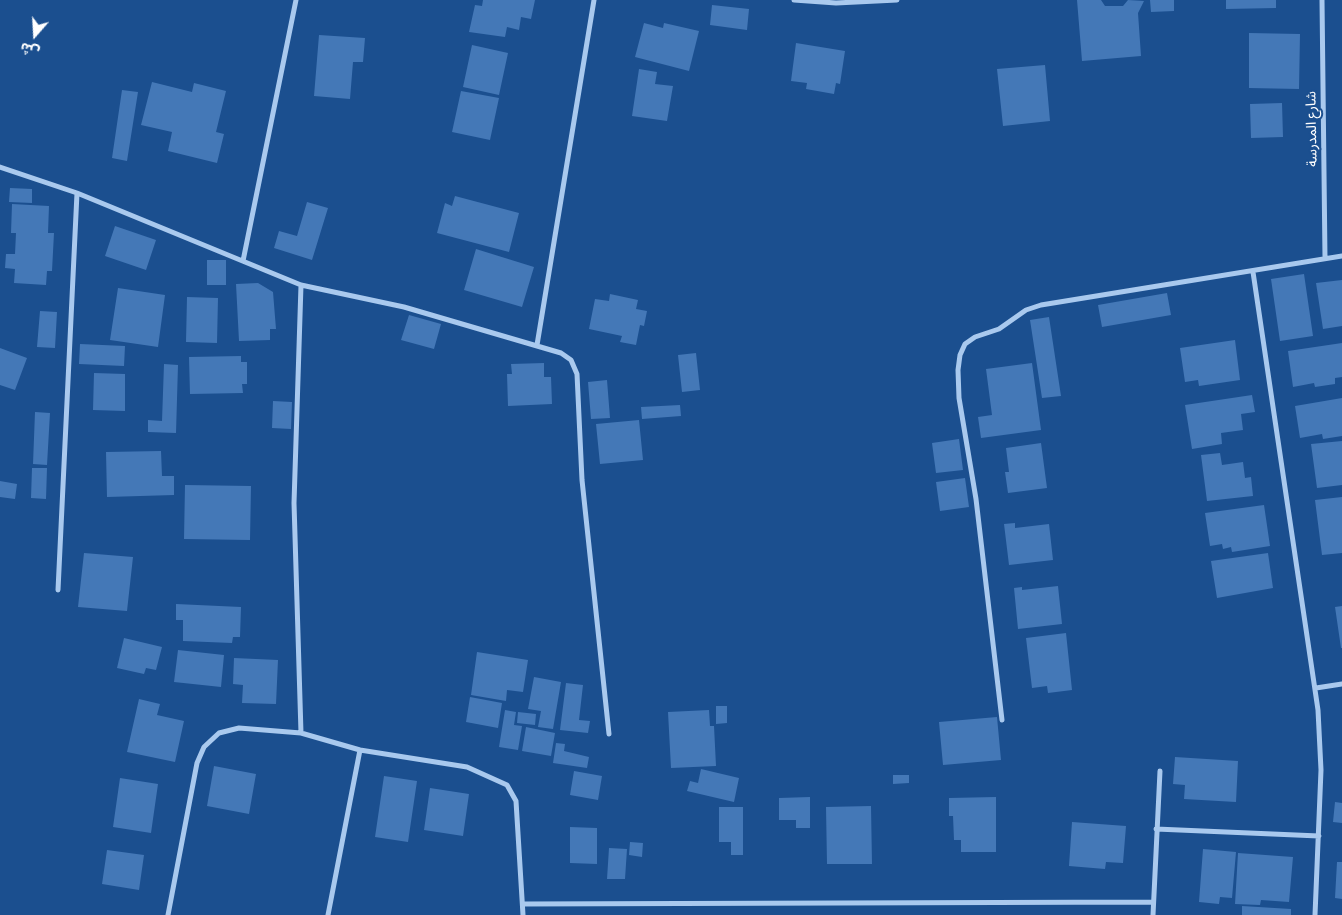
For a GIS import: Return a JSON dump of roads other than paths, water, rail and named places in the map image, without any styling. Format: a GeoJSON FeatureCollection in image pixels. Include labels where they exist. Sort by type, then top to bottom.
{"type":"FeatureCollection","features":[{"type":"Feature","properties":{"kind":"street"},"geometry":{"type":"LineString","coordinates":[[243,262],[296,0]]}},
{"type":"Feature","properties":{"kind":"street"},"geometry":{"type":"LineString","coordinates":[[537,345],[594,0]]}},
{"type":"Feature","properties":{"kind":"street"},"geometry":{"type":"LineString","coordinates":[[794,0],[836,3],[897,0]]}},
{"type":"Feature","properties":{"kind":"street","name":"شارع المدرسة"},"geometry":{"type":"LineString","coordinates":[[1322,0],[1325,258]]}},
{"type":"Feature","properties":{"kind":"street"},"geometry":{"type":"LineString","coordinates":[[0,167],[77,193],[301,285],[404,307],[561,352],[571,360],[577,374],[582,480],[609,734]]}},
{"type":"Feature","properties":{"kind":"street"},"geometry":{"type":"LineString","coordinates":[[58,590],[77,193]]}},
{"type":"Feature","properties":{"kind":"street"},"geometry":{"type":"LineString","coordinates":[[1002,720],[976,499],[959,398],[958,370],[960,355],[965,344],[975,337],[999,329],[1026,310],[1041,305],[1342,256]]}},
{"type":"Feature","properties":{"kind":"street"},"geometry":{"type":"LineString","coordinates":[[1253,272],[1316,688],[1321,770],[1315,915]]}},
{"type":"Feature","properties":{"kind":"street"},"geometry":{"type":"LineString","coordinates":[[301,285],[294,502],[301,733]]}},
{"type":"Feature","properties":{"kind":"street"},"geometry":{"type":"LineString","coordinates":[[1316,688],[1342,684]]}},
{"type":"Feature","properties":{"kind":"street"},"geometry":{"type":"LineString","coordinates":[[168,915],[198,763],[204,747],[219,733],[239,728],[301,733],[360,750],[467,767],[507,785],[516,800],[523,915]]}},
{"type":"Feature","properties":{"kind":"street"},"geometry":{"type":"LineString","coordinates":[[328,915],[360,750]]}},
{"type":"Feature","properties":{"kind":"street"},"geometry":{"type":"LineString","coordinates":[[1153,915],[1160,771]]}},
{"type":"Feature","properties":{"kind":"street"},"geometry":{"type":"LineString","coordinates":[[1156,829],[1319,836]]}},
{"type":"Feature","properties":{"kind":"street"},"geometry":{"type":"LineString","coordinates":[[523,904],[1154,902]]}}]}
